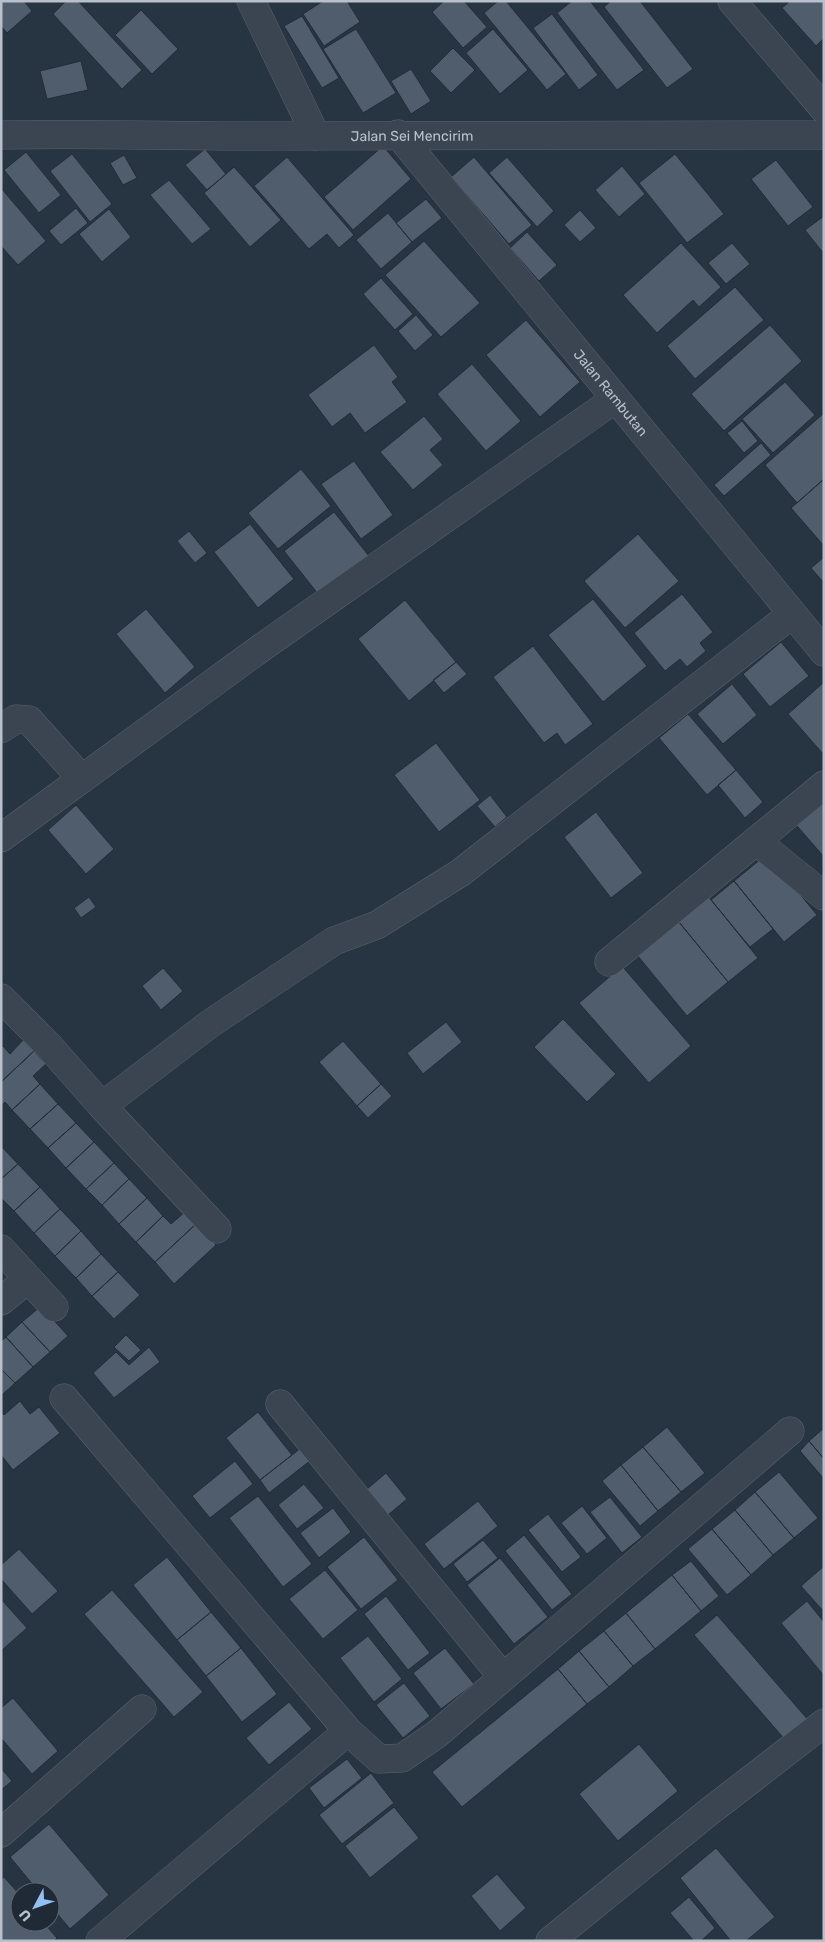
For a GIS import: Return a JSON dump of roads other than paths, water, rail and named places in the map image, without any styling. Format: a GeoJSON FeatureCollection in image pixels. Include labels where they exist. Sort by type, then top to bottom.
{"type":"FeatureCollection","features":[{"type":"Feature","properties":{"kind":"street"},"geometry":{"type":"LineString","coordinates":[[251,1],[316,136]]}},
{"type":"Feature","properties":{"kind":"street"},"geometry":{"type":"LineString","coordinates":[[732,1],[824,109]]}},
{"type":"Feature","properties":{"kind":"street","name":"Jalan Rambutan"},"geometry":{"type":"LineString","coordinates":[[398,134],[824,652]]}},
{"type":"Feature","properties":{"kind":"street","name":"Jalan Sei Mencirim"},"geometry":{"type":"LineString","coordinates":[[1,135],[824,135]]}},
{"type":"Feature","properties":{"kind":"street"},"geometry":{"type":"LineString","coordinates":[[1,838],[261,648],[615,399]]}},
{"type":"Feature","properties":{"kind":"street"},"geometry":{"type":"LineString","coordinates":[[110,1100],[211,1023],[334,941],[377,925],[460,873],[792,614]]}},
{"type":"Feature","properties":{"kind":"street"},"geometry":{"type":"LineString","coordinates":[[1,729],[16,719],[29,720],[82,779]]}},
{"type":"Feature","properties":{"kind":"street"},"geometry":{"type":"LineString","coordinates":[[609,962],[824,786]]}},
{"type":"Feature","properties":{"kind":"street"},"geometry":{"type":"LineString","coordinates":[[756,841],[824,896]]}},
{"type":"Feature","properties":{"kind":"street"},"geometry":{"type":"LineString","coordinates":[[1,998],[49,1046],[110,1100],[216,1229]]}},
{"type":"Feature","properties":{"kind":"street"},"geometry":{"type":"LineString","coordinates":[[1,1249],[54,1307]]}},
{"type":"Feature","properties":{"kind":"street"},"geometry":{"type":"LineString","coordinates":[[1,1301],[28,1278]]}},
{"type":"Feature","properties":{"kind":"street"},"geometry":{"type":"LineString","coordinates":[[64,1398],[348,1731],[378,1759],[402,1758],[436,1734],[790,1431]]}},
{"type":"Feature","properties":{"kind":"street"},"geometry":{"type":"LineString","coordinates":[[280,1404],[502,1676]]}},
{"type":"Feature","properties":{"kind":"street"},"geometry":{"type":"LineString","coordinates":[[1,1833],[142,1709]]}},
{"type":"Feature","properties":{"kind":"street"},"geometry":{"type":"LineString","coordinates":[[550,1941],[710,1811],[824,1723]]}},
{"type":"Feature","properties":{"kind":"street"},"geometry":{"type":"LineString","coordinates":[[100,1941],[348,1731]]}}]}
